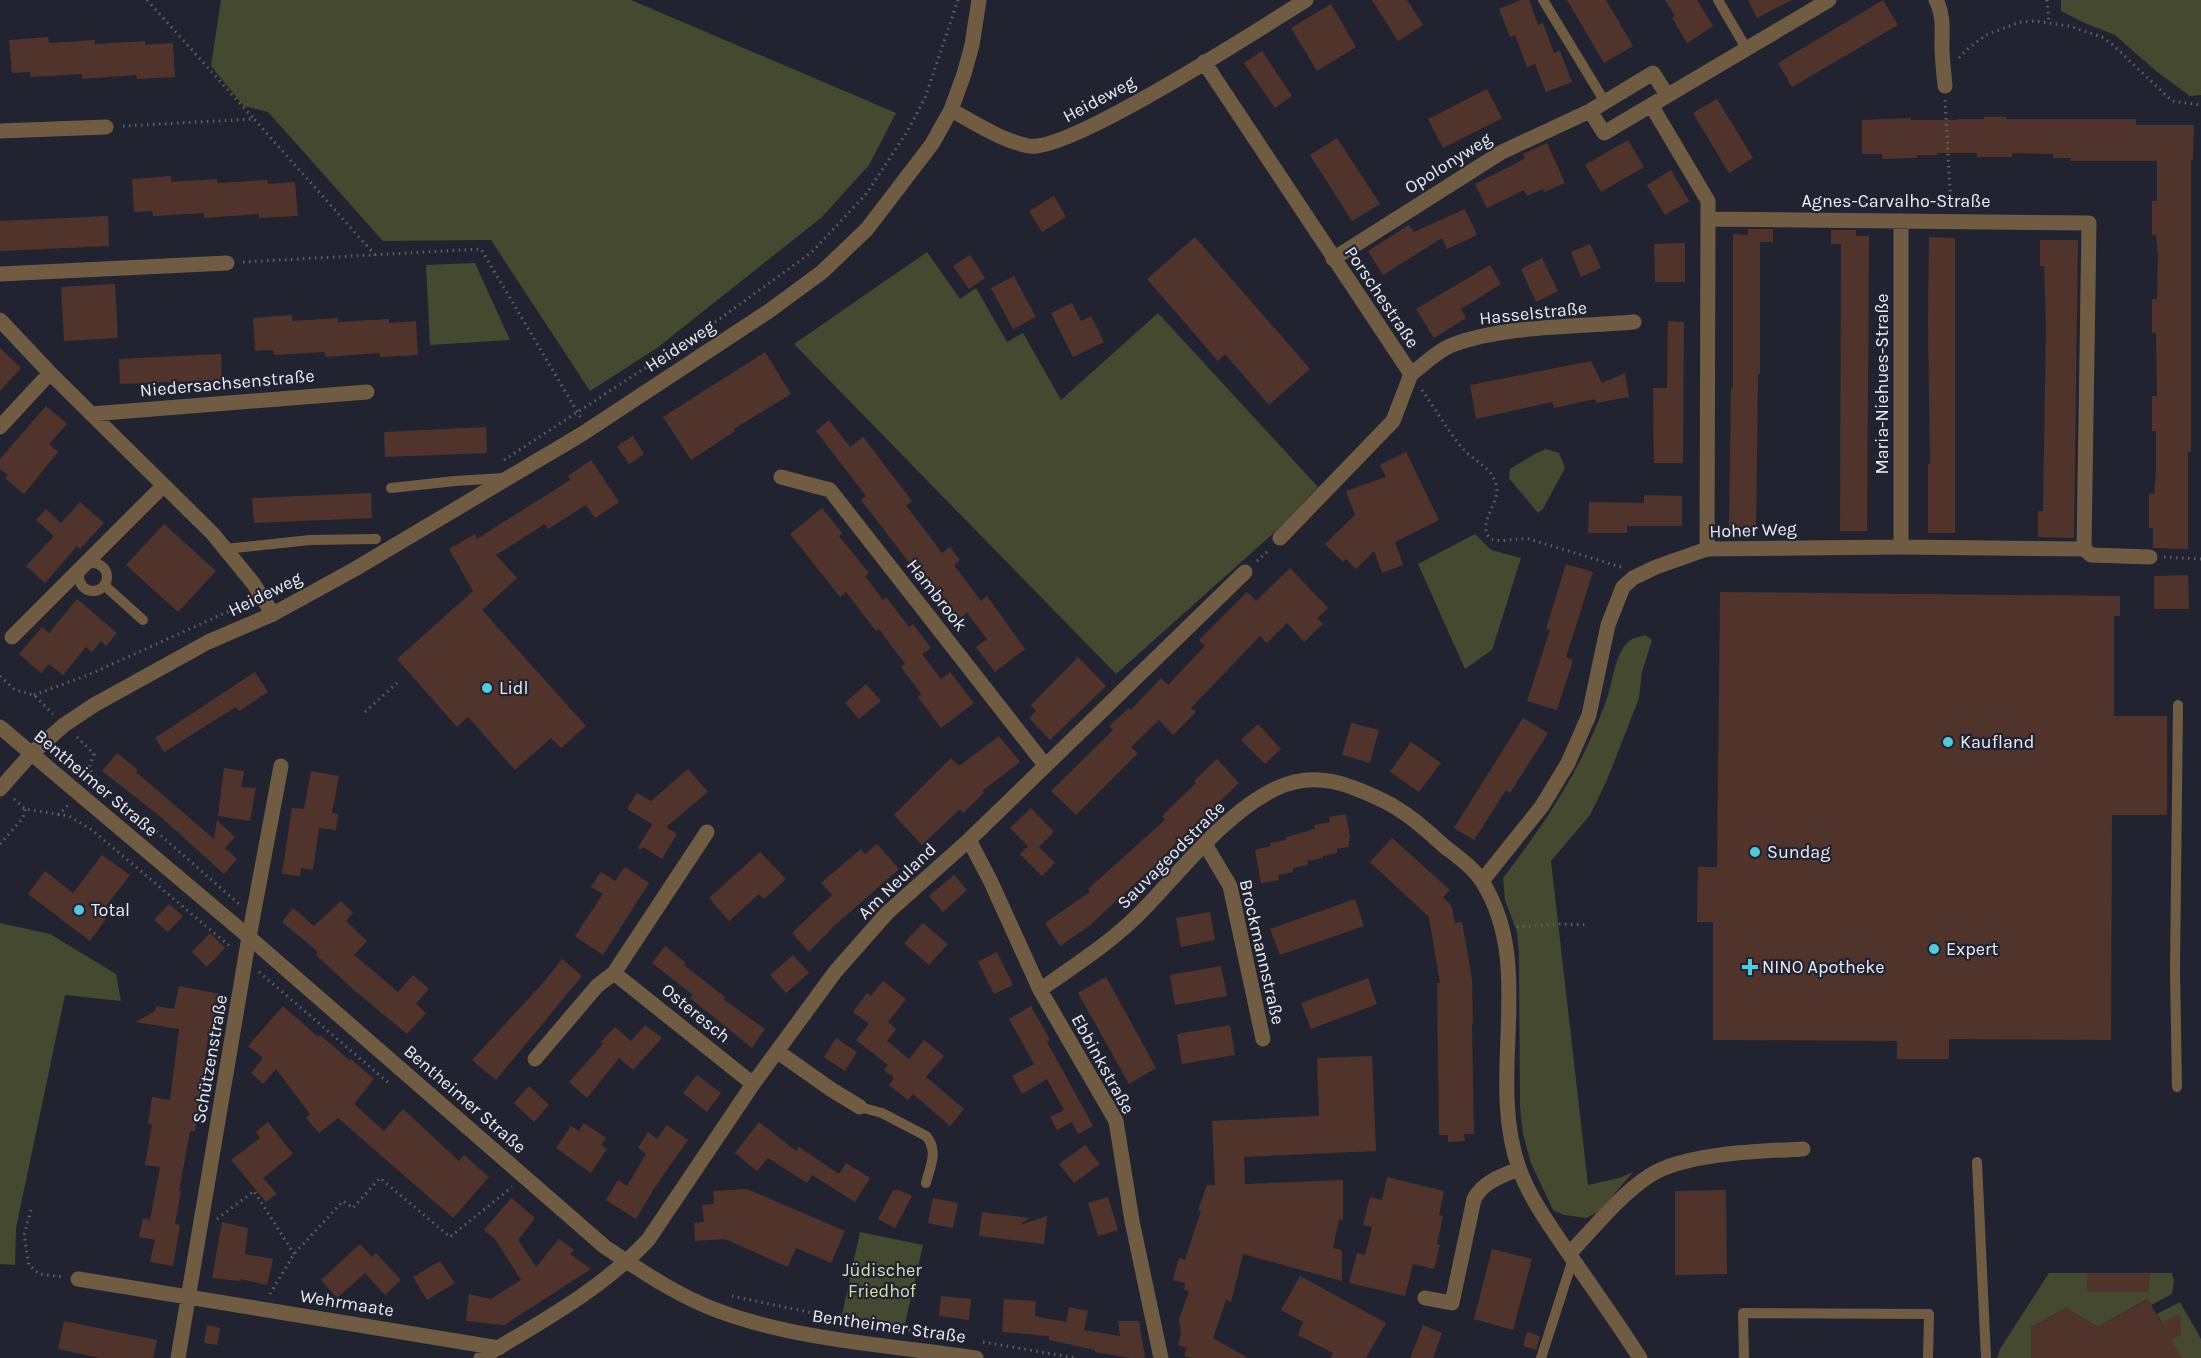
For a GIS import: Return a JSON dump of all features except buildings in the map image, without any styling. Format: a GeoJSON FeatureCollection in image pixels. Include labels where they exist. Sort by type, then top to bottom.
{"type":"FeatureCollection","features":[{"type":"Feature","properties":{"kind":"street"},"geometry":{"type":"LineString","coordinates":[[951,110],[972,45],[979,0]]}},
{"type":"Feature","properties":{"kind":"street","name":"Heideweg"},"geometry":{"type":"LineString","coordinates":[[0,789],[31,754],[64,725],[94,705],[180,656],[273,614],[355,569],[588,429],[769,311],[822,272],[867,229],[932,144],[951,110],[1003,137],[1031,147],[1063,141],[1106,120],[1306,0]]}},
{"type":"Feature","properties":{"kind":"street"},"geometry":{"type":"LineString","coordinates":[[1590,111],[1604,133],[1829,0]]}},
{"type":"Feature","properties":{"kind":"street"},"geometry":{"type":"LineString","coordinates":[[1936,0],[1940,7],[1942,26],[1945,86]]}},
{"type":"Feature","properties":{"kind":"street","name":"Porschestraße"},"geometry":{"type":"LineString","coordinates":[[1204,63],[1411,374],[1393,421],[1280,538]]}},
{"type":"Feature","properties":{"kind":"street","name":"Opolonyweg"},"geometry":{"type":"LineString","coordinates":[[1333,259],[1502,152],[1590,111],[1653,73],[1667,95]]}},
{"type":"Feature","properties":{"kind":"street"},"geometry":{"type":"LineString","coordinates":[[1651,105],[1708,201],[1707,549]]}},
{"type":"Feature","properties":{"kind":"street"},"geometry":{"type":"LineString","coordinates":[[0,131],[106,127]]}},
{"type":"Feature","properties":{"kind":"street","name":"Agnes-Carvalho-Straße"},"geometry":{"type":"LineString","coordinates":[[1708,219],[2089,223],[2085,549]]}},
{"type":"Feature","properties":{"kind":"street","name":"Maria-Niehues-Straße"},"geometry":{"type":"LineString","coordinates":[[1901,221],[1901,547]]}},
{"type":"Feature","properties":{"kind":"street"},"geometry":{"type":"LineString","coordinates":[[0,274],[227,263]]}},
{"type":"Feature","properties":{"kind":"street"},"geometry":{"type":"LineString","coordinates":[[0,320],[50,374],[225,549],[273,614]]}},
{"type":"Feature","properties":{"kind":"street","name":"Hasselstraße"},"geometry":{"type":"LineString","coordinates":[[1411,374],[1450,346],[1477,338],[1519,331],[1634,322]]}},
{"type":"Feature","properties":{"kind":"street"},"geometry":{"type":"LineString","coordinates":[[0,427],[50,374]]}},
{"type":"Feature","properties":{"kind":"street","name":"Niedersachsenstraße"},"geometry":{"type":"LineString","coordinates":[[91,414],[367,392]]}},
{"type":"Feature","properties":{"kind":"street","name":"Hambrook"},"geometry":{"type":"LineString","coordinates":[[780,477],[830,490],[1045,765]]}},
{"type":"Feature","properties":{"kind":"street"},"geometry":{"type":"LineString","coordinates":[[12,637],[163,486]]}},
{"type":"Feature","properties":{"kind":"street","name":"Hoher Weg"},"geometry":{"type":"LineString","coordinates":[[1633,578],[1656,567],[1707,549],[1901,547],[2085,549],[2091,555],[2150,557]]}},
{"type":"Feature","properties":{"kind":"street","name":"Am Neuland"},"geometry":{"type":"LineString","coordinates":[[627,1262],[648,1240],[753,1084],[835,972],[887,913],[969,840],[1245,572]]}},
{"type":"Feature","properties":{"kind":"street"},"geometry":{"type":"LineString","coordinates":[[1482,881],[1542,806],[1568,763],[1589,715],[1608,626],[1623,587],[1633,578]]}},
{"type":"Feature","properties":{"kind":"street","name":"Bentheimer Straße"},"geometry":{"type":"LineString","coordinates":[[0,727],[249,937],[605,1246],[627,1262],[685,1296],[716,1310],[765,1324],[812,1335],[976,1358]]}},
{"type":"Feature","properties":{"kind":"street","name":"Schützenstraße"},"geometry":{"type":"LineString","coordinates":[[178,1358],[249,937],[281,766]]}},
{"type":"Feature","properties":{"kind":"street","name":"Sauvageodstraße"},"geometry":{"type":"LineString","coordinates":[[1040,990],[1119,933],[1205,844],[1256,800],[1277,788],[1294,782],[1334,780],[1368,793],[1415,820],[1482,881],[1495,905],[1504,930],[1509,966],[1506,1073],[1508,1119],[1519,1169],[1548,1223],[1640,1358]]}},
{"type":"Feature","properties":{"kind":"street"},"geometry":{"type":"LineString","coordinates":[[535,1059],[597,986],[614,973],[707,832]]}},
{"type":"Feature","properties":{"kind":"street","name":"Ebbinkstraße"},"geometry":{"type":"LineString","coordinates":[[969,840],[990,880],[1040,990],[1116,1121],[1132,1221],[1161,1358]]}},
{"type":"Feature","properties":{"kind":"street","name":"Brockmannstraße"},"geometry":{"type":"LineString","coordinates":[[1205,844],[1230,886],[1263,1039]]}},
{"type":"Feature","properties":{"kind":"street","name":"Osteresch"},"geometry":{"type":"LineString","coordinates":[[614,973],[753,1084]]}},
{"type":"Feature","properties":{"kind":"street"},"geometry":{"type":"LineString","coordinates":[[778,1052],[832,1090],[861,1107]]}},
{"type":"Feature","properties":{"kind":"street"},"geometry":{"type":"LineString","coordinates":[[1571,1256],[1629,1192],[1650,1175],[1680,1162],[1762,1151],[1803,1149]]}},
{"type":"Feature","properties":{"kind":"street"},"geometry":{"type":"LineString","coordinates":[[1425,1298],[1452,1303],[1474,1199],[1479,1189],[1519,1169]]}},
{"type":"Feature","properties":{"kind":"street"},"geometry":{"type":"LineString","coordinates":[[482,1358],[591,1290],[627,1262]]}},
{"type":"Feature","properties":{"kind":"street","name":"Wehrmaate"},"geometry":{"type":"LineString","coordinates":[[78,1279],[499,1347]]}},
{"type":"Feature","properties":{"kind":"lane"},"geometry":{"type":"LineString","coordinates":[[1543,0],[1605,102]]}},
{"type":"Feature","properties":{"kind":"lane"},"geometry":{"type":"LineString","coordinates":[[1718,0],[1746,48]]}},
{"type":"Feature","properties":{"kind":"lane"},"geometry":{"type":"LineString","coordinates":[[390,488],[507,478]]}},
{"type":"Feature","properties":{"kind":"lane"},"geometry":{"type":"LineString","coordinates":[[225,549],[310,540],[376,539]]}},
{"type":"Feature","properties":{"kind":"lane"},"geometry":{"type":"LineString","coordinates":[[90,564],[99,565],[106,576],[104,585],[93,591],[84,588],[79,580],[80,572],[90,564]]}},
{"type":"Feature","properties":{"kind":"lane"},"geometry":{"type":"LineString","coordinates":[[104,585],[143,620]]}},
{"type":"Feature","properties":{"kind":"lane"},"geometry":{"type":"LineString","coordinates":[[2177,1087],[2175,970],[2178,705]]}},
{"type":"Feature","properties":{"kind":"lane"},"geometry":{"type":"LineString","coordinates":[[861,1107],[882,1113],[926,1136],[931,1141],[934,1149],[926,1183]]}},
{"type":"Feature","properties":{"kind":"lane"},"geometry":{"type":"LineString","coordinates":[[1977,1162],[1986,1358]]}},
{"type":"Feature","properties":{"kind":"lane"},"geometry":{"type":"LineString","coordinates":[[1541,1358],[1571,1256]]}},
{"type":"Feature","properties":{"kind":"lane"},"geometry":{"type":"LineString","coordinates":[[1744,1358],[1743,1313],[1929,1314],[1928,1358]]}},
{"type":"Feature","properties":{"kind":"path"},"geometry":{"type":"LineString","coordinates":[[147,0],[375,255]]}},
{"type":"Feature","properties":{"kind":"path","name":"Heideweg"},"geometry":{"type":"LineString","coordinates":[[496,465],[714,323],[812,252],[866,194],[907,132],[925,98],[958,0]]}},
{"type":"Feature","properties":{"kind":"path"},"geometry":{"type":"LineString","coordinates":[[2047,0],[2049,23]]}},
{"type":"Feature","properties":{"kind":"path"},"geometry":{"type":"LineString","coordinates":[[1952,220],[1945,86],[1954,64],[1965,51],[1986,35],[2020,22],[2049,23],[2087,31],[2102,37],[2126,56],[2172,100],[2201,105]]}},
{"type":"Feature","properties":{"kind":"path"},"geometry":{"type":"LineString","coordinates":[[106,127],[254,119]]}},
{"type":"Feature","properties":{"kind":"path"},"geometry":{"type":"LineString","coordinates":[[227,263],[481,249],[588,429]]}},
{"type":"Feature","properties":{"kind":"path"},"geometry":{"type":"LineString","coordinates":[[1411,374],[1456,439],[1489,471],[1497,486],[1496,497],[1485,525],[1492,539],[1503,541],[1519,537],[1548,543],[1620,566],[1627,570],[1633,578]]}},
{"type":"Feature","properties":{"kind":"path"},"geometry":{"type":"LineString","coordinates":[[1245,572],[1280,538]]}},
{"type":"Feature","properties":{"kind":"path"},"geometry":{"type":"LineString","coordinates":[[2150,557],[2201,559]]}},
{"type":"Feature","properties":{"kind":"path","name":"Heideweg"},"geometry":{"type":"LineString","coordinates":[[34,695],[88,675],[262,597]]}},
{"type":"Feature","properties":{"kind":"path"},"geometry":{"type":"LineString","coordinates":[[0,676],[15,690],[34,695],[94,754],[89,768],[94,777],[253,917]]}},
{"type":"Feature","properties":{"kind":"path"},"geometry":{"type":"LineString","coordinates":[[365,712],[397,683]]}},
{"type":"Feature","properties":{"kind":"path"},"geometry":{"type":"LineString","coordinates":[[0,844],[22,818],[25,809]]}},
{"type":"Feature","properties":{"kind":"path"},"geometry":{"type":"LineString","coordinates":[[1504,930],[1559,924],[1587,925]]}},
{"type":"Feature","properties":{"kind":"path"},"geometry":{"type":"LineString","coordinates":[[267,1310],[271,1290],[294,1254],[343,1201],[353,1208],[380,1178],[450,1237],[512,1187]]}},
{"type":"Feature","properties":{"kind":"path"},"geometry":{"type":"LineString","coordinates":[[200,1232],[254,1191],[294,1254]]}},
{"type":"Feature","properties":{"kind":"path"},"geometry":{"type":"LineString","coordinates":[[31,1210],[24,1235],[29,1265],[39,1274],[78,1279]]}},
{"type":"Feature","properties":{"kind":"path"},"geometry":{"type":"LineString","coordinates":[[725,1294],[827,1316],[941,1335]]}},
{"type":"Feature","properties":{"kind":"path"},"geometry":{"type":"LineString","coordinates":[[976,1341],[1076,1358]]}},
{"type":"Feature","properties":{"kind":"green space"},"geometry":{"type":"Polygon","coordinates":[[[221,0],[631,0],[896,113],[869,165],[822,217],[657,348],[590,391],[491,240],[383,241],[268,112],[244,106],[211,66],[221,0]]]}},
{"type":"Feature","properties":{"kind":"green space"},"geometry":{"type":"Polygon","coordinates":[[[2061,0],[2201,0],[2201,95],[2190,96],[2156,71],[2115,35],[2061,11],[2061,0]]]}},
{"type":"Feature","properties":{"kind":"green space"},"geometry":{"type":"Polygon","coordinates":[[[927,252],[960,299],[976,288],[1007,342],[1023,333],[1061,400],[1158,313],[1318,487],[1276,531],[1116,674],[794,344],[927,252]]]}},
{"type":"Feature","properties":{"kind":"green space"},"geometry":{"type":"Polygon","coordinates":[[[475,263],[510,340],[430,345],[426,265],[475,263]]]}},
{"type":"Feature","properties":{"kind":"green space"},"geometry":{"type":"Polygon","coordinates":[[[1546,449],[1559,453],[1565,468],[1543,509],[1538,513],[1509,478],[1510,469],[1546,449]]]}},
{"type":"Feature","properties":{"kind":"green space"},"geometry":{"type":"Polygon","coordinates":[[[1475,534],[1491,550],[1521,558],[1492,650],[1465,669],[1418,564],[1475,534]]]}},
{"type":"Feature","properties":{"kind":"green space"},"geometry":{"type":"Polygon","coordinates":[[[1645,635],[1652,640],[1642,672],[1639,698],[1607,780],[1590,815],[1551,861],[1588,1185],[1619,1178],[1633,1172],[1600,1211],[1586,1218],[1564,1215],[1553,1210],[1531,1163],[1523,1134],[1520,1107],[1519,953],[1517,932],[1505,900],[1503,878],[1562,794],[1586,749],[1623,648],[1630,641],[1645,635]]]}},
{"type":"Feature","properties":{"kind":"green space"},"geometry":{"type":"Polygon","coordinates":[[[0,923],[50,934],[116,974],[121,1001],[65,995],[16,1228],[15,1265],[0,1264],[0,923]]]}},
{"type":"Feature","properties":{"kind":"green space","name":"Jüdischer Friedhof"},"geometry":{"type":"Polygon","coordinates":[[[860,1232],[923,1245],[904,1328],[842,1315],[860,1232]]]}},
{"type":"Feature","properties":{"kind":"green space"},"geometry":{"type":"Polygon","coordinates":[[[2049,1273],[2087,1273],[2087,1292],[2148,1292],[2150,1273],[2172,1273],[2174,1281],[2172,1294],[2151,1305],[2147,1299],[2098,1327],[2066,1308],[2031,1327],[2031,1358],[1997,1358],[2000,1349],[2049,1273]]]}},
{"type":"Feature","properties":{"kind":"green space"},"geometry":{"type":"Polygon","coordinates":[[[2180,1302],[2201,1339],[2201,1358],[2179,1358],[2169,1335],[2179,1317],[2173,1317],[2166,1331],[2157,1314],[2180,1302]]]}},
{"type":"Feature","properties":{"kind":"place","name":"Lidl"},"geometry":{"type":"Point","coordinates":[487,688]}},
{"type":"Feature","properties":{"kind":"place","name":"Kaufland"},"geometry":{"type":"Point","coordinates":[1948,742]}},
{"type":"Feature","properties":{"kind":"place","name":"Sundag"},"geometry":{"type":"Point","coordinates":[1755,852]}},
{"type":"Feature","properties":{"kind":"place","name":"Total"},"geometry":{"type":"Point","coordinates":[79,910]}},
{"type":"Feature","properties":{"kind":"place","name":"Expert"},"geometry":{"type":"Point","coordinates":[1934,949]}},
{"type":"Feature","properties":{"kind":"place","name":"NINO Apotheke"},"geometry":{"type":"Point","coordinates":[1750,967]}}]}
